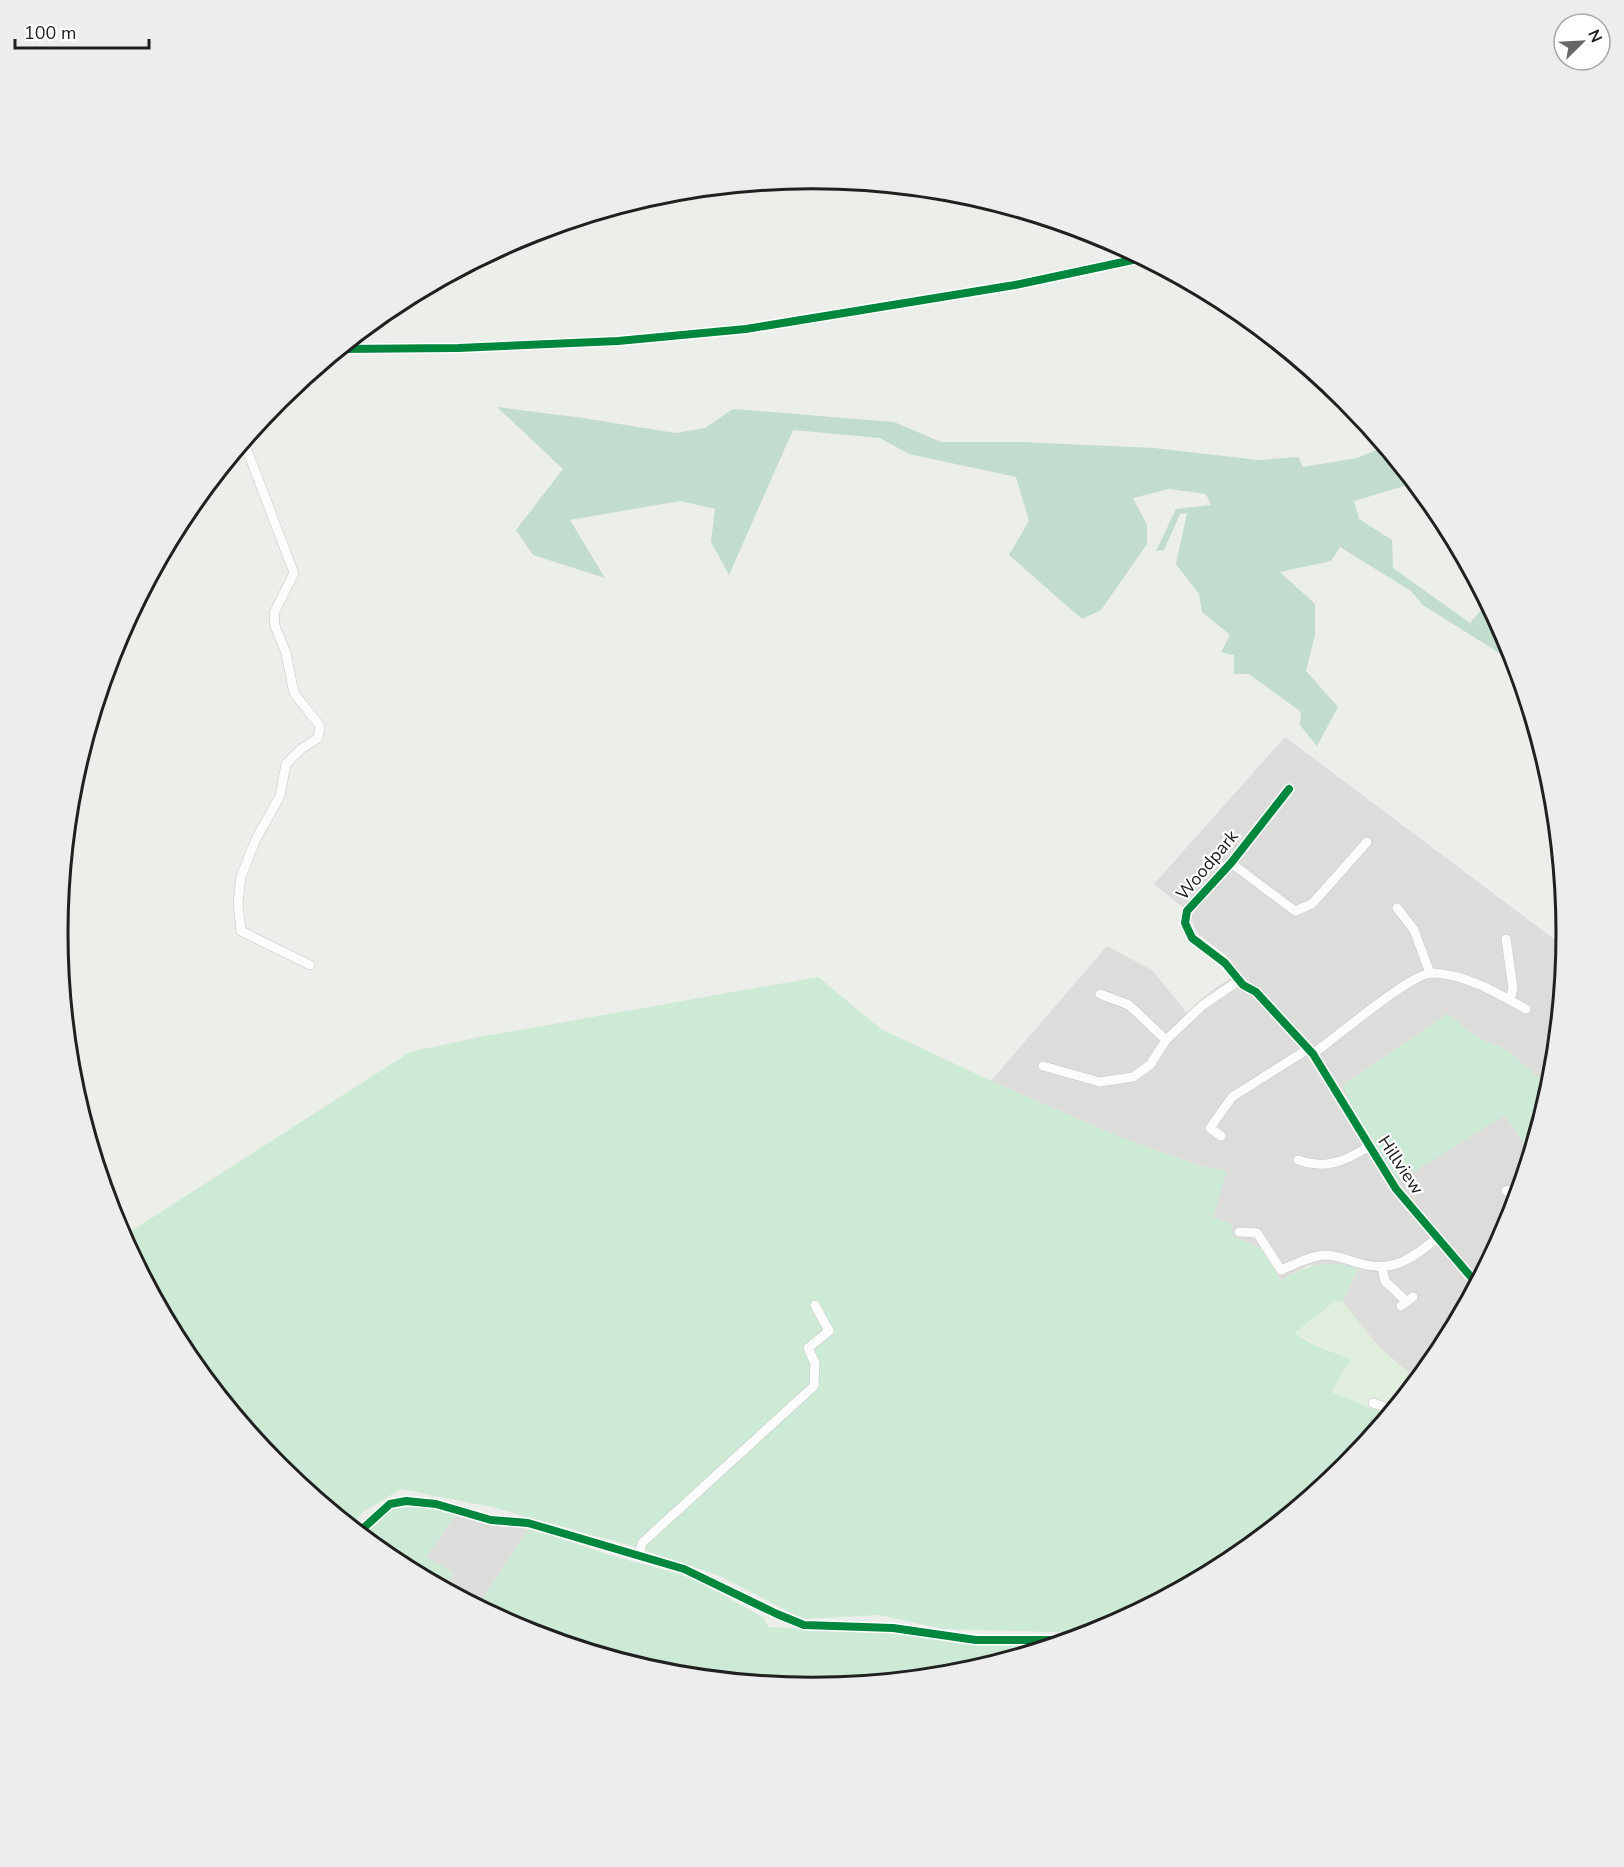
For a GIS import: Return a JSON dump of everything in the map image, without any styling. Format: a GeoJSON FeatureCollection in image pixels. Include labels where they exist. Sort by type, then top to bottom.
{"type":"FeatureCollection","features":[{"type":"Feature","properties":{"kind":"street"},"geometry":{"type":"LineString","coordinates":[[352,349],[458,348],[607,341],[746,329],[1015,285],[1129,261]]}},
{"type":"Feature","properties":{"kind":"street"},"geometry":{"type":"LineString","coordinates":[[247,449],[294,573],[274,613],[275,626],[286,653],[294,693],[320,726],[318,738],[301,749],[286,764],[280,796],[256,839],[241,877],[238,903],[241,932],[310,965]]}},
{"type":"Feature","properties":{"kind":"street","name":"Woodpark"},"geometry":{"type":"LineString","coordinates":[[1270,1008],[1256,992],[1238,981],[1225,963],[1192,938],[1185,917],[1187,911],[1231,863],[1289,789]]}},
{"type":"Feature","properties":{"kind":"street"},"geometry":{"type":"LineString","coordinates":[[1231,863],[1295,911],[1312,904],[1367,842]]}},
{"type":"Feature","properties":{"kind":"street"},"geometry":{"type":"LineString","coordinates":[[1397,908],[1414,930],[1430,973]]}},
{"type":"Feature","properties":{"kind":"street"},"geometry":{"type":"LineString","coordinates":[[1506,939],[1513,988],[1510,1000]]}},
{"type":"Feature","properties":{"kind":"street"},"geometry":{"type":"LineString","coordinates":[[1221,1136],[1210,1128],[1226,1104],[1242,1090],[1311,1051],[1406,984],[1430,973],[1470,980],[1526,1009]]}},
{"type":"Feature","properties":{"kind":"street"},"geometry":{"type":"LineString","coordinates":[[1043,1066],[1100,1082],[1122,1081],[1144,1071],[1166,1040],[1203,1005],[1238,981]]}},
{"type":"Feature","properties":{"kind":"street"},"geometry":{"type":"LineString","coordinates":[[1098,993],[1129,1005],[1166,1040]]}},
{"type":"Feature","properties":{"kind":"street","name":"Hillview"},"geometry":{"type":"LineString","coordinates":[[1270,1008],[1311,1051],[1396,1189],[1472,1278]]}},
{"type":"Feature","properties":{"kind":"street"},"geometry":{"type":"LineString","coordinates":[[1296,1160],[1312,1165],[1337,1164],[1370,1146]]}},
{"type":"Feature","properties":{"kind":"street"},"geometry":{"type":"LineString","coordinates":[[1506,1191],[1511,1190]]}},
{"type":"Feature","properties":{"kind":"street"},"geometry":{"type":"LineString","coordinates":[[1239,1232],[1257,1233],[1281,1270],[1312,1257],[1326,1255],[1382,1268],[1411,1258],[1438,1237]]}},
{"type":"Feature","properties":{"kind":"street"},"geometry":{"type":"LineString","coordinates":[[1382,1268],[1385,1281],[1407,1302]]}},
{"type":"Feature","properties":{"kind":"street"},"geometry":{"type":"LineString","coordinates":[[639,1556],[642,1543],[814,1386],[815,1364],[808,1348],[829,1331],[815,1305]]}},
{"type":"Feature","properties":{"kind":"street"},"geometry":{"type":"LineString","coordinates":[[1373,1403],[1386,1407]]}},
{"type":"Feature","properties":{"kind":"street"},"geometry":{"type":"LineString","coordinates":[[364,1528],[390,1504],[416,1501],[491,1520],[528,1523],[684,1569],[777,1614],[804,1624],[893,1629],[976,1640],[1045,1640]]}},
{"type":"Feature","properties":{"kind":"shaded area"},"geometry":{"type":"Polygon","coordinates":[[[1285,737],[1556,940],[1555,982],[1542,1081],[1507,1050],[1480,1039],[1447,1014],[1343,1085],[1505,1115],[1525,1145],[1500,1218],[1480,1263],[1457,1306],[1411,1375],[1378,1346],[1343,1302],[1357,1270],[1309,1265],[1280,1281],[1265,1250],[1231,1236],[1213,1217],[1226,1171],[1203,1167],[1122,1138],[991,1081],[1107,946],[1152,970],[1187,1013],[1203,997],[1239,972],[1226,955],[1199,935],[1194,927],[1191,914],[1154,884],[1285,737]]]}},
{"type":"Feature","properties":{"kind":"shaded area"},"geometry":{"type":"Polygon","coordinates":[[[456,1514],[529,1527],[482,1601],[447,1582],[454,1573],[426,1557],[456,1514]]]}},
{"type":"Feature","properties":{"kind":"green space"},"geometry":{"type":"Polygon","coordinates":[[[497,407],[675,433],[705,428],[733,409],[894,422],[941,442],[1021,442],[1154,448],[1258,460],[1298,457],[1303,467],[1357,458],[1378,450],[1407,485],[1354,501],[1359,519],[1392,540],[1393,568],[1470,623],[1482,609],[1502,655],[1423,605],[1411,591],[1340,547],[1331,561],[1280,572],[1315,604],[1315,635],[1306,671],[1338,707],[1317,746],[1300,725],[1301,712],[1249,674],[1234,674],[1234,655],[1221,652],[1230,635],[1202,612],[1199,594],[1176,564],[1187,513],[1180,514],[1164,550],[1156,551],[1176,509],[1211,505],[1206,494],[1169,489],[1133,498],[1147,525],[1147,544],[1101,610],[1082,619],[1009,555],[1029,521],[1016,477],[909,454],[880,438],[793,430],[729,575],[711,542],[715,509],[680,501],[570,520],[605,578],[533,555],[516,530],[563,469],[497,407]]]}},
{"type":"Feature","properties":{"kind":"green space"},"geometry":{"type":"Polygon","coordinates":[[[818,977],[881,1029],[991,1081],[1122,1138],[1203,1167],[1227,1171],[1213,1217],[1233,1225],[1232,1236],[1265,1250],[1280,1281],[1317,1265],[1346,1265],[1357,1269],[1343,1302],[1335,1301],[1294,1333],[1310,1343],[1350,1359],[1331,1392],[1382,1412],[1338,1460],[1303,1493],[1226,1553],[1141,1601],[1066,1632],[943,1629],[880,1615],[803,1619],[720,1576],[632,1546],[492,1507],[401,1489],[363,1512],[356,1521],[286,1460],[221,1387],[167,1306],[130,1232],[410,1052],[480,1037],[818,977]]]}},
{"type":"Feature","properties":{"kind":"green space"},"geometry":{"type":"Polygon","coordinates":[[[1447,1014],[1480,1039],[1507,1050],[1542,1081],[1525,1145],[1505,1115],[1399,1181],[1351,1106],[1343,1085],[1447,1014]]]}},
{"type":"Feature","properties":{"kind":"green space"},"geometry":{"type":"Polygon","coordinates":[[[1335,1300],[1343,1302],[1378,1346],[1411,1375],[1382,1412],[1331,1392],[1350,1359],[1293,1333],[1335,1300]]]}},
{"type":"Feature","properties":{"kind":"green space"},"geometry":{"type":"Polygon","coordinates":[[[404,1503],[456,1514],[426,1557],[454,1573],[447,1582],[398,1553],[366,1529],[385,1513],[404,1503]]]}},
{"type":"Feature","properties":{"kind":"green space"},"geometry":{"type":"Polygon","coordinates":[[[529,1527],[609,1555],[691,1577],[764,1618],[768,1627],[888,1632],[964,1644],[1016,1643],[1020,1648],[957,1664],[909,1672],[861,1676],[812,1678],[715,1672],[619,1653],[527,1621],[482,1601],[529,1527]]]}},
{"type":"Feature","properties":{"kind":"cycle path"},"geometry":{"type":"LineString","coordinates":[[352,349],[458,348],[618,341],[746,329],[1015,285],[1129,261]]}},
{"type":"Feature","properties":{"kind":"cycle path"},"geometry":{"type":"LineString","coordinates":[[1289,789],[1231,863],[1187,911],[1185,923],[1192,938],[1225,963],[1243,985],[1256,992],[1313,1054],[1396,1189],[1472,1278]]}},
{"type":"Feature","properties":{"kind":"cycle path"},"geometry":{"type":"LineString","coordinates":[[364,1528],[390,1504],[406,1501],[436,1504],[491,1520],[528,1523],[684,1569],[804,1625],[893,1628],[976,1640],[1045,1640]]}}]}
